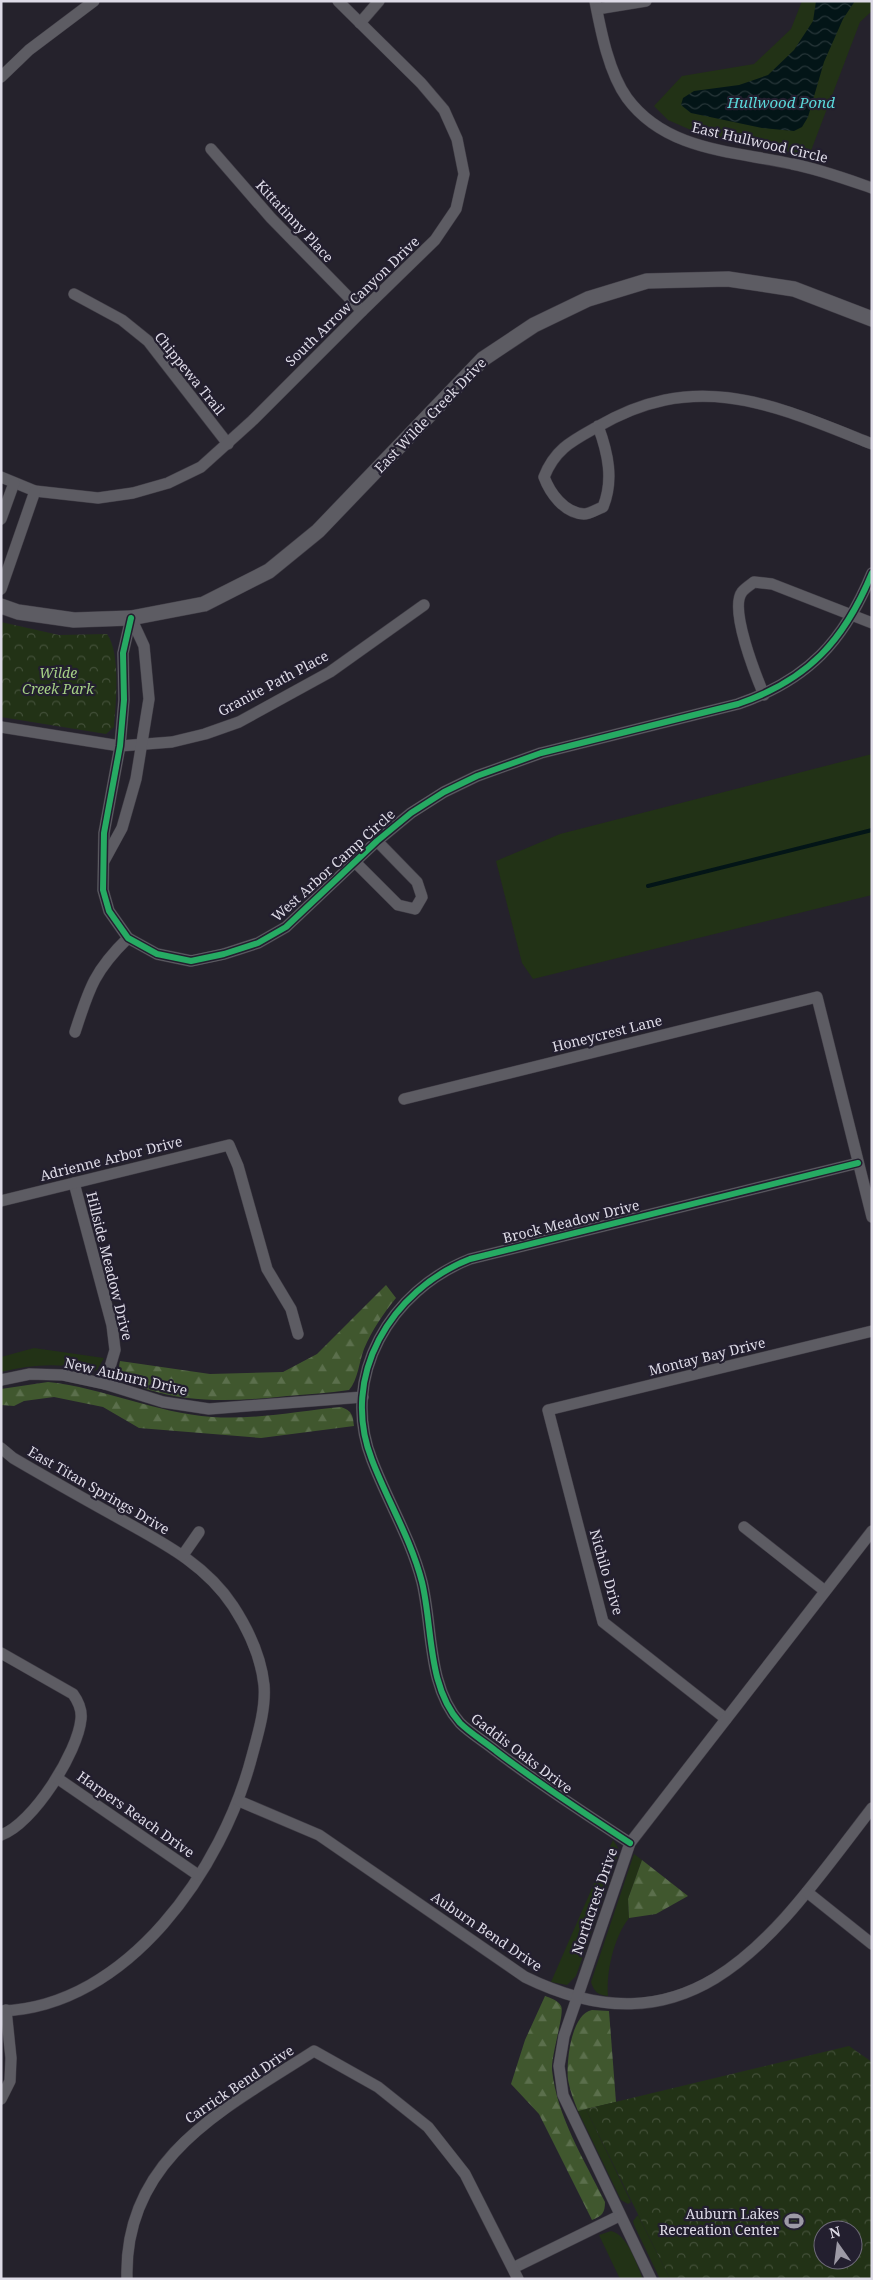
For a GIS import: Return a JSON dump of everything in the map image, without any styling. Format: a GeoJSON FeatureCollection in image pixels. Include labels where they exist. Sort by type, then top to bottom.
{"type":"FeatureCollection","features":[{"type":"Feature","properties":{"kind":"street"},"geometry":{"type":"LineString","coordinates":[[1,77],[29,50],[94,1]]}},
{"type":"Feature","properties":{"kind":"street","name":"South Arrow Canyon Drive"},"geometry":{"type":"LineString","coordinates":[[1,477],[35,491],[98,498],[133,493],[168,483],[201,467],[228,444],[362,310],[436,240],[456,209],[464,174],[457,139],[444,110],[421,83],[338,1]]}},
{"type":"Feature","properties":{"kind":"street"},"geometry":{"type":"LineString","coordinates":[[360,23],[379,1]]}},
{"type":"Feature","properties":{"kind":"street"},"geometry":{"type":"LineString","coordinates":[[596,5],[646,1]]}},
{"type":"Feature","properties":{"kind":"street","name":"East Hullwood Circle"},"geometry":{"type":"LineString","coordinates":[[596,5],[612,66],[626,97],[646,119],[673,136],[706,148],[793,164],[872,188]]}},
{"type":"Feature","properties":{"kind":"street","name":"Kittatinny Place"},"geometry":{"type":"LineString","coordinates":[[211,149],[277,225],[362,310]]}},
{"type":"Feature","properties":{"kind":"street","name":"East Wilde Creek Drive"},"geometry":{"type":"LineString","coordinates":[[1,606],[18,612],[74,620],[131,618],[204,604],[269,571],[318,531],[483,359],[534,325],[588,299],[647,281],[728,279],[794,289],[872,319]]}},
{"type":"Feature","properties":{"kind":"street","name":"Chippewa Trail"},"geometry":{"type":"LineString","coordinates":[[74,294],[122,320],[148,341],[228,444]]}},
{"type":"Feature","properties":{"kind":"street"},"geometry":{"type":"LineString","coordinates":[[598,426],[605,445],[610,491],[603,507],[585,514],[570,511],[549,491],[544,477],[550,461],[566,444],[620,413],[649,403],[683,397],[713,396],[744,399],[782,408],[872,444]]}},
{"type":"Feature","properties":{"kind":"street"},"geometry":{"type":"LineString","coordinates":[[1,519],[14,483]]}},
{"type":"Feature","properties":{"kind":"street"},"geometry":{"type":"LineString","coordinates":[[1,589],[35,491]]}},
{"type":"Feature","properties":{"kind":"street","name":"West Arbor Camp Circle"},"geometry":{"type":"LineString","coordinates":[[131,618],[123,653],[124,700],[120,746],[104,832],[103,890],[109,912],[128,938],[157,954],[191,960],[224,954],[249,946],[286,927],[377,841],[411,813],[444,792],[508,763],[738,704],[764,695],[789,682],[816,661],[852,615],[872,573]]}},
{"type":"Feature","properties":{"kind":"street"},"geometry":{"type":"LineString","coordinates":[[764,695],[754,671],[737,608],[741,593],[754,582],[772,584],[872,623]]}},
{"type":"Feature","properties":{"kind":"street","name":"Granite Path Place"},"geometry":{"type":"LineString","coordinates":[[1,727],[120,746],[172,742],[205,734],[239,722],[330,672],[424,605]]}},
{"type":"Feature","properties":{"kind":"street"},"geometry":{"type":"LineString","coordinates":[[102,864],[122,828],[136,779],[148,699],[144,646],[131,618]]}},
{"type":"Feature","properties":{"kind":"street"},"geometry":{"type":"LineString","coordinates":[[355,862],[398,905],[414,908],[422,897],[417,882],[377,841]]}},
{"type":"Feature","properties":{"kind":"street"},"geometry":{"type":"LineString","coordinates":[[75,1032],[91,984],[106,959],[128,938]]}},
{"type":"Feature","properties":{"kind":"street","name":"Honeycrest Lane"},"geometry":{"type":"LineString","coordinates":[[404,1099],[817,996],[858,1163]]}},
{"type":"Feature","properties":{"kind":"street","name":"Adrienne Arbor Drive"},"geometry":{"type":"LineString","coordinates":[[1,1201],[229,1145],[238,1166],[267,1268],[292,1309],[298,1334]]}},
{"type":"Feature","properties":{"kind":"street"},"geometry":{"type":"LineString","coordinates":[[858,1163],[872,1217]]}},
{"type":"Feature","properties":{"kind":"street","name":"Brock Meadow Drive"},"geometry":{"type":"LineString","coordinates":[[363,1398],[371,1359],[388,1322],[416,1290],[451,1266],[470,1259],[858,1163]]}},
{"type":"Feature","properties":{"kind":"street","name":"Hillside Meadow Drive"},"geometry":{"type":"LineString","coordinates":[[74,1183],[112,1325],[115,1350],[105,1384]]}},
{"type":"Feature","properties":{"kind":"street","name":"Montay Bay Drive"},"geometry":{"type":"LineString","coordinates":[[548,1410],[872,1331]]}},
{"type":"Feature","properties":{"kind":"street","name":"New Auburn Drive"},"geometry":{"type":"LineString","coordinates":[[1,1380],[30,1374],[63,1375],[105,1384],[163,1402],[209,1409],[363,1398]]}},
{"type":"Feature","properties":{"kind":"street","name":"Gaddis Oaks Drive"},"geometry":{"type":"LineString","coordinates":[[363,1398],[366,1437],[371,1459],[415,1558],[428,1607],[436,1673],[448,1705],[461,1723],[530,1778],[630,1843]]}},
{"type":"Feature","properties":{"kind":"street","name":"Nichilo Drive"},"geometry":{"type":"LineString","coordinates":[[548,1410],[603,1622],[726,1718]]}},
{"type":"Feature","properties":{"kind":"street","name":"East Titan Springs Drive"},"geometry":{"type":"LineString","coordinates":[[1,1448],[13,1458],[183,1555],[210,1577],[233,1606],[253,1644],[264,1685],[260,1726],[239,1801],[223,1836],[173,1913],[154,1936],[129,1959],[99,1981],[71,1996],[37,2007],[4,2010]]}},
{"type":"Feature","properties":{"kind":"street"},"geometry":{"type":"LineString","coordinates":[[744,1527],[825,1591]]}},
{"type":"Feature","properties":{"kind":"street","name":"Northcrest Drive"},"geometry":{"type":"LineString","coordinates":[[651,2279],[619,2216],[563,2095],[559,2066],[564,2036],[630,1843],[872,1531]]}},
{"type":"Feature","properties":{"kind":"street"},"geometry":{"type":"LineString","coordinates":[[183,1555],[199,1532]]}},
{"type":"Feature","properties":{"kind":"street"},"geometry":{"type":"LineString","coordinates":[[1,1652],[73,1694],[79,1703],[82,1718],[69,1756],[57,1778],[25,1820],[11,1832],[1,1835]]}},
{"type":"Feature","properties":{"kind":"street","name":"Harpers Reach Drive"},"geometry":{"type":"LineString","coordinates":[[57,1778],[198,1875]]}},
{"type":"Feature","properties":{"kind":"street","name":"Auburn Bend Drive"},"geometry":{"type":"LineString","coordinates":[[239,1801],[319,1835],[526,1977],[555,1992],[576,1998],[616,2004],[642,2003],[669,1998],[701,1987],[730,1970],[753,1951],[807,1892],[872,1808]]}},
{"type":"Feature","properties":{"kind":"street"},"geometry":{"type":"LineString","coordinates":[[807,1892],[872,1944]]}},
{"type":"Feature","properties":{"kind":"street"},"geometry":{"type":"LineString","coordinates":[[1,2099],[10,2081],[11,2058],[4,2010]]}},
{"type":"Feature","properties":{"kind":"street","name":"Carrick Bend Drive"},"geometry":{"type":"LineString","coordinates":[[127,2279],[132,2227],[160,2168],[186,2138],[220,2112],[314,2051],[378,2087],[428,2127],[465,2174],[513,2268]]}},
{"type":"Feature","properties":{"kind":"street"},"geometry":{"type":"LineString","coordinates":[[518,2279],[513,2268],[619,2216]]}},
{"type":"Feature","properties":{"kind":"green space"},"geometry":{"type":"Polygon","coordinates":[[[802,1],[872,1],[872,11],[860,22],[809,156],[700,134],[668,120],[654,106],[682,76],[754,64],[791,29],[802,1]]]}},
{"type":"Feature","properties":{"kind":"green space","name":"Wilde Creek Park"},"geometry":{"type":"Polygon","coordinates":[[[1,622],[59,635],[107,634],[116,666],[114,727],[106,734],[1,717],[1,622]]]}},
{"type":"Feature","properties":{"kind":"green space"},"geometry":{"type":"Polygon","coordinates":[[[872,754],[872,895],[533,979],[522,963],[496,861],[560,834],[872,754]]]}},
{"type":"Feature","properties":{"kind":"green space"},"geometry":{"type":"Polygon","coordinates":[[[386,1285],[396,1298],[382,1316],[371,1335],[349,1390],[251,1399],[199,1399],[164,1394],[146,1389],[125,1380],[120,1373],[120,1361],[210,1374],[283,1372],[317,1354],[386,1285]]]}},
{"type":"Feature","properties":{"kind":"green space"},"geometry":{"type":"Polygon","coordinates":[[[34,1348],[104,1358],[97,1370],[49,1365],[1,1372],[1,1357],[34,1348]]]}},
{"type":"Feature","properties":{"kind":"green space"},"geometry":{"type":"Polygon","coordinates":[[[48,1382],[89,1389],[171,1411],[212,1417],[260,1416],[341,1407],[348,1410],[351,1414],[354,1426],[261,1438],[139,1428],[103,1407],[54,1397],[24,1401],[14,1406],[1,1405],[1,1389],[48,1382]]]}},
{"type":"Feature","properties":{"kind":"green space"},"geometry":{"type":"Polygon","coordinates":[[[613,1840],[618,1848],[618,1854],[576,1976],[567,1985],[551,1982],[613,1840]]]}},
{"type":"Feature","properties":{"kind":"green space"},"geometry":{"type":"Polygon","coordinates":[[[634,1854],[642,1860],[628,1899],[629,1918],[619,1935],[612,1955],[608,1976],[608,1996],[605,1996],[595,1991],[591,1982],[634,1854]]]}},
{"type":"Feature","properties":{"kind":"green space"},"geometry":{"type":"Polygon","coordinates":[[[642,1860],[688,1896],[656,1914],[629,1918],[628,1899],[642,1860]]]}},
{"type":"Feature","properties":{"kind":"green space"},"geometry":{"type":"Polygon","coordinates":[[[545,1996],[558,2002],[562,2010],[552,2063],[559,2104],[572,2138],[605,2202],[602,2214],[592,2220],[539,2114],[511,2084],[525,2040],[545,1996]]]}},
{"type":"Feature","properties":{"kind":"green space"},"geometry":{"type":"Polygon","coordinates":[[[592,2010],[609,2011],[616,2102],[578,2111],[568,2080],[569,2051],[579,2020],[585,2013],[592,2010]]]}},
{"type":"Feature","properties":{"kind":"green space"},"geometry":{"type":"Polygon","coordinates":[[[849,2046],[872,2062],[872,2279],[670,2279],[586,2109],[849,2046]]]}},
{"type":"Feature","properties":{"kind":"green space"},"geometry":{"type":"Polygon","coordinates":[[[586,2109],[631,2202],[628,2204],[621,2200],[578,2111],[586,2109]]]}},
{"type":"Feature","properties":{"kind":"green space"},"geometry":{"type":"Polygon","coordinates":[[[638,2215],[670,2279],[660,2279],[634,2225],[633,2221],[638,2215]]]}},
{"type":"Feature","properties":{"kind":"green space"},"geometry":{"type":"Polygon","coordinates":[[[611,2231],[622,2238],[627,2244],[643,2279],[620,2279],[599,2235],[611,2231]]]}},
{"type":"Feature","properties":{"kind":"water","name":"Hullwood Pond"},"geometry":{"type":"Polygon","coordinates":[[[816,1],[855,1],[843,19],[824,62],[808,117],[802,127],[794,131],[762,128],[691,113],[681,105],[683,98],[694,91],[739,85],[768,75],[794,50],[813,21],[816,1]]]}},
{"type":"Feature","properties":{"kind":"waterway"},"geometry":{"type":"LineString","coordinates":[[648,886],[872,830]]}},
{"type":"Feature","properties":{"kind":"cycle path"},"geometry":{"type":"LineString","coordinates":[[131,618],[123,653],[124,700],[120,746],[104,833],[103,890],[109,911],[128,938],[157,954],[191,961],[224,954],[258,943],[286,927],[377,841],[411,813],[444,792],[477,776],[541,753],[738,704],[785,683],[804,670],[836,638],[849,619],[872,573]]}},
{"type":"Feature","properties":{"kind":"cycle path"},"geometry":{"type":"LineString","coordinates":[[630,1843],[545,1787],[473,1734],[460,1723],[449,1708],[436,1674],[422,1582],[406,1536],[372,1460],[363,1429],[362,1398],[368,1368],[379,1340],[396,1314],[417,1292],[442,1273],[470,1259],[858,1163]]}},
{"type":"Feature","properties":{"kind":"place","name":"Auburn Lakes Recreation Center"},"geometry":{"type":"Point","coordinates":[794,2221]}}]}
